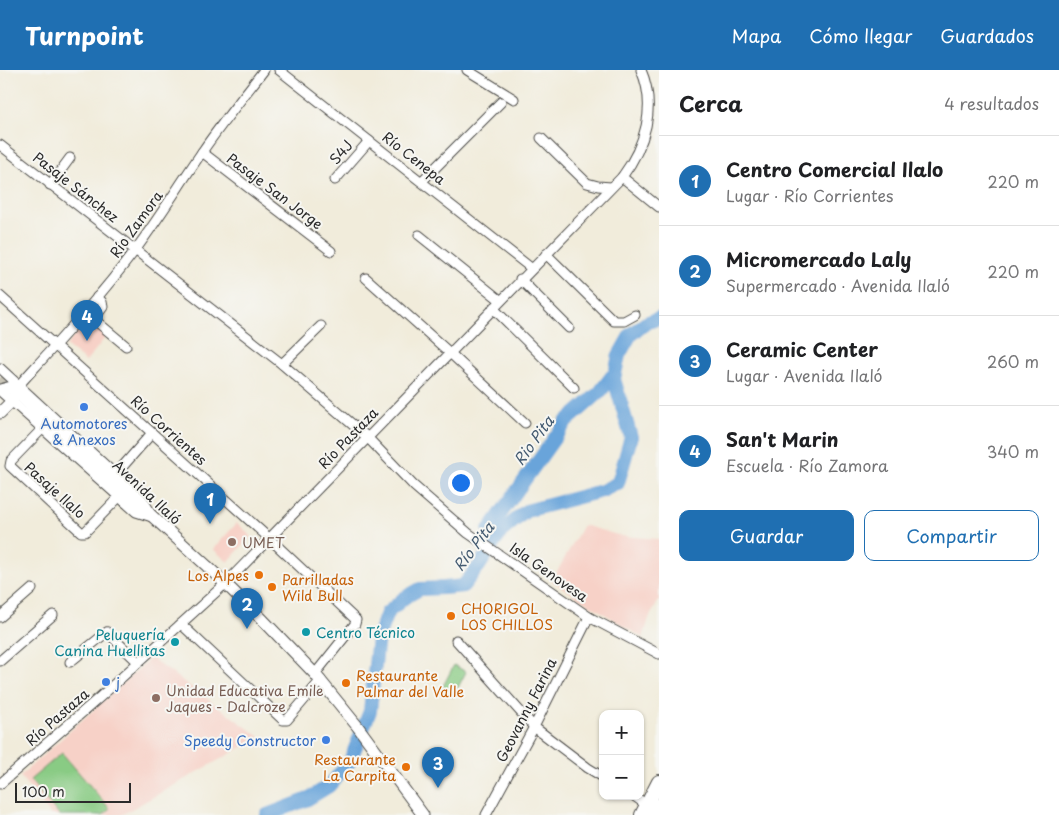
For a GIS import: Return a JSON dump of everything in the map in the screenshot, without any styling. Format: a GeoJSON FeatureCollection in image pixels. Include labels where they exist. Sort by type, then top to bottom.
{"type":"FeatureCollection","features":[{"type":"Feature","properties":{"kind":"highway"},"geometry":{"type":"LineString","coordinates":[[653,809],[659,782]]}},
{"type":"Feature","properties":{"kind":"main road"},"geometry":{"type":"LineString","coordinates":[[0,391],[19,385],[17,400],[0,413]]}},
{"type":"Feature","properties":{"kind":"main road","name":"Avenida Ilaló"},"geometry":{"type":"LineString","coordinates":[[17,400],[153,517],[225,584],[318,677],[370,743],[422,815]]}},
{"type":"Feature","properties":{"kind":"street","name":"Río Zamora"},"geometry":{"type":"LineString","coordinates":[[19,385],[135,250],[202,152],[264,70]]}},
{"type":"Feature","properties":{"kind":"street","name":"Río Cenepa"},"geometry":{"type":"LineString","coordinates":[[279,70],[531,268]]}},
{"type":"Feature","properties":{"kind":"street"},"geometry":{"type":"LineString","coordinates":[[468,70],[514,99]]}},
{"type":"Feature","properties":{"kind":"street","name":"Río Pastaza"},"geometry":{"type":"LineString","coordinates":[[0,784],[225,584],[520,279],[622,177],[639,151],[647,121],[648,105],[641,70]]}},
{"type":"Feature","properties":{"kind":"street"},"geometry":{"type":"LineString","coordinates":[[422,181],[501,102]]}},
{"type":"Feature","properties":{"kind":"street"},"geometry":{"type":"LineString","coordinates":[[541,138],[588,182],[598,186],[611,187]]}},
{"type":"Feature","properties":{"kind":"street","name":"S4J"},"geometry":{"type":"LineString","coordinates":[[335,180],[369,141]]}},
{"type":"Feature","properties":{"kind":"street","name":"Pasaje Sánchez"},"geometry":{"type":"LineString","coordinates":[[0,146],[282,364]]}},
{"type":"Feature","properties":{"kind":"street","name":"Pasaje San Jorge"},"geometry":{"type":"LineString","coordinates":[[202,152],[332,251]]}},
{"type":"Feature","properties":{"kind":"street"},"geometry":{"type":"LineString","coordinates":[[50,185],[70,158]]}},
{"type":"Feature","properties":{"kind":"street"},"geometry":{"type":"LineString","coordinates":[[622,177],[659,207]]}},
{"type":"Feature","properties":{"kind":"street"},"geometry":{"type":"LineString","coordinates":[[419,235],[500,300]]}},
{"type":"Feature","properties":{"kind":"street"},"geometry":{"type":"LineString","coordinates":[[546,254],[614,321],[624,321],[635,315]]}},
{"type":"Feature","properties":{"kind":"street"},"geometry":{"type":"LineString","coordinates":[[366,278],[525,422]]}},
{"type":"Feature","properties":{"kind":"street"},"geometry":{"type":"LineString","coordinates":[[520,279],[569,328]]}},
{"type":"Feature","properties":{"kind":"street","name":"Río Corrientes"},"geometry":{"type":"LineString","coordinates":[[0,296],[270,539],[356,620],[318,677]]}},
{"type":"Feature","properties":{"kind":"street"},"geometry":{"type":"LineString","coordinates":[[94,319],[103,307],[102,302],[96,297]]}},
{"type":"Feature","properties":{"kind":"street"},"geometry":{"type":"LineString","coordinates":[[493,308],[574,388]]}},
{"type":"Feature","properties":{"kind":"street"},"geometry":{"type":"LineString","coordinates":[[84,311],[126,346]]}},
{"type":"Feature","properties":{"kind":"street"},"geometry":{"type":"LineString","coordinates":[[282,364],[321,326]]}},
{"type":"Feature","properties":{"kind":"street","name":"Isla Genovesa"},"geometry":{"type":"LineString","coordinates":[[282,364],[368,437],[414,486],[468,533],[588,617],[659,654]]}},
{"type":"Feature","properties":{"kind":"street"},"geometry":{"type":"LineString","coordinates":[[0,368],[143,500],[153,517]]}},
{"type":"Feature","properties":{"kind":"street"},"geometry":{"type":"LineString","coordinates":[[0,391],[17,400],[43,428],[136,512],[153,517]]}},
{"type":"Feature","properties":{"kind":"street","name":"Pasaje Ilalo"},"geometry":{"type":"LineString","coordinates":[[43,428],[11,461],[10,466],[81,532],[85,532],[119,497]]}},
{"type":"Feature","properties":{"kind":"street"},"geometry":{"type":"LineString","coordinates":[[116,474],[152,433]]}},
{"type":"Feature","properties":{"kind":"street"},"geometry":{"type":"LineString","coordinates":[[0,617],[32,589]]}},
{"type":"Feature","properties":{"kind":"street"},"geometry":{"type":"LineString","coordinates":[[0,661],[53,615]]}},
{"type":"Feature","properties":{"kind":"street","name":"Geovanny Farina"},"geometry":{"type":"LineString","coordinates":[[486,815],[534,726],[588,617]]}},
{"type":"Feature","properties":{"kind":"street"},"geometry":{"type":"LineString","coordinates":[[181,624],[283,720],[287,720],[318,677]]}},
{"type":"Feature","properties":{"kind":"street"},"geometry":{"type":"LineString","coordinates":[[70,662],[107,632],[138,662]]}},
{"type":"Feature","properties":{"kind":"street"},"geometry":{"type":"LineString","coordinates":[[456,640],[534,726],[599,775]]}},
{"type":"Feature","properties":{"kind":"street"},"geometry":{"type":"LineString","coordinates":[[640,800],[653,809]]}},
{"type":"Feature","properties":{"kind":"shaded area"},"geometry":{"type":"Polygon","coordinates":[[[88,319],[107,335],[86,362],[66,346],[88,319]]]}},
{"type":"Feature","properties":{"kind":"shaded area","name":"UMET"},"geometry":{"type":"Polygon","coordinates":[[[237,523],[251,536],[228,562],[213,549],[237,523]]]}},
{"type":"Feature","properties":{"kind":"shaded area"},"geometry":{"type":"Polygon","coordinates":[[[583,525],[621,536],[659,539],[659,600],[649,618],[643,638],[552,581],[583,525]]]}},
{"type":"Feature","properties":{"kind":"shaded area","name":"Unidad Educativa Emile Jaques - Dalcroze"},"geometry":{"type":"Polygon","coordinates":[[[151,658],[260,737],[121,815],[51,815],[20,776],[151,658]]]}},
{"type":"Feature","properties":{"kind":"green space"},"geometry":{"type":"Polygon","coordinates":[[[454,665],[466,672],[453,697],[441,690],[454,665]]]}},
{"type":"Feature","properties":{"kind":"green space"},"geometry":{"type":"Polygon","coordinates":[[[62,753],[110,809],[103,815],[59,815],[30,780],[62,753]]]}},
{"type":"Feature","properties":{"kind":"waterway","name":"Río Pita"},"geometry":{"type":"LineString","coordinates":[[267,815],[306,800],[329,786],[350,761],[370,711],[378,637],[387,613],[404,598],[420,589],[463,586],[479,566],[501,532],[526,511],[602,491],[618,483],[631,437],[614,379],[619,355],[631,334],[646,323],[659,318]]}},
{"type":"Feature","properties":{"kind":"waterway","name":"Rio Pita"},"geometry":{"type":"LineString","coordinates":[[489,530],[566,422],[600,392],[612,376]]}},
{"type":"Feature","properties":{"kind":"tunnel"},"geometry":{"type":"LineString","coordinates":[[0,378],[15,392]]}},
{"type":"Feature","properties":{"kind":"place","name":"San't Marin"},"geometry":{"type":"Point","coordinates":[87,341]}},
{"type":"Feature","properties":{"kind":"place","name":"Automotores & Anexos"},"geometry":{"type":"Point","coordinates":[84,407]}},
{"type":"Feature","properties":{"kind":"place","name":"Centro Comercial Ilalo"},"geometry":{"type":"Point","coordinates":[210,524]}},
{"type":"Feature","properties":{"kind":"place","name":"UMET"},"geometry":{"type":"Point","coordinates":[232,542]}},
{"type":"Feature","properties":{"kind":"place","name":"Los Alpes"},"geometry":{"type":"Point","coordinates":[259,575]}},
{"type":"Feature","properties":{"kind":"place","name":"Parrilladas Wild Bull"},"geometry":{"type":"Point","coordinates":[272,587]}},
{"type":"Feature","properties":{"kind":"place","name":"CHORIGOL LOS CHILLOS"},"geometry":{"type":"Point","coordinates":[451,616]}},
{"type":"Feature","properties":{"kind":"place","name":"Micromercado Laly"},"geometry":{"type":"Point","coordinates":[247,629]}},
{"type":"Feature","properties":{"kind":"place","name":"Centro Técnico"},"geometry":{"type":"Point","coordinates":[306,632]}},
{"type":"Feature","properties":{"kind":"place","name":"Peluquería Canina Huellitas"},"geometry":{"type":"Point","coordinates":[175,642]}},
{"type":"Feature","properties":{"kind":"place","name":"j"},"geometry":{"type":"Point","coordinates":[106,682]}},
{"type":"Feature","properties":{"kind":"place","name":"Restaurante Palmar del Valle"},"geometry":{"type":"Point","coordinates":[346,683]}},
{"type":"Feature","properties":{"kind":"place","name":"Unidad Educativa Emile Jaques - Dalcroze"},"geometry":{"type":"Point","coordinates":[156,698]}},
{"type":"Feature","properties":{"kind":"place","name":"Speedy Constructor"},"geometry":{"type":"Point","coordinates":[326,740]}},
{"type":"Feature","properties":{"kind":"place","name":"Restaurante La Carpita"},"geometry":{"type":"Point","coordinates":[406,767]}},
{"type":"Feature","properties":{"kind":"place","name":"Ceramic Center"},"geometry":{"type":"Point","coordinates":[438,788]}}]}
